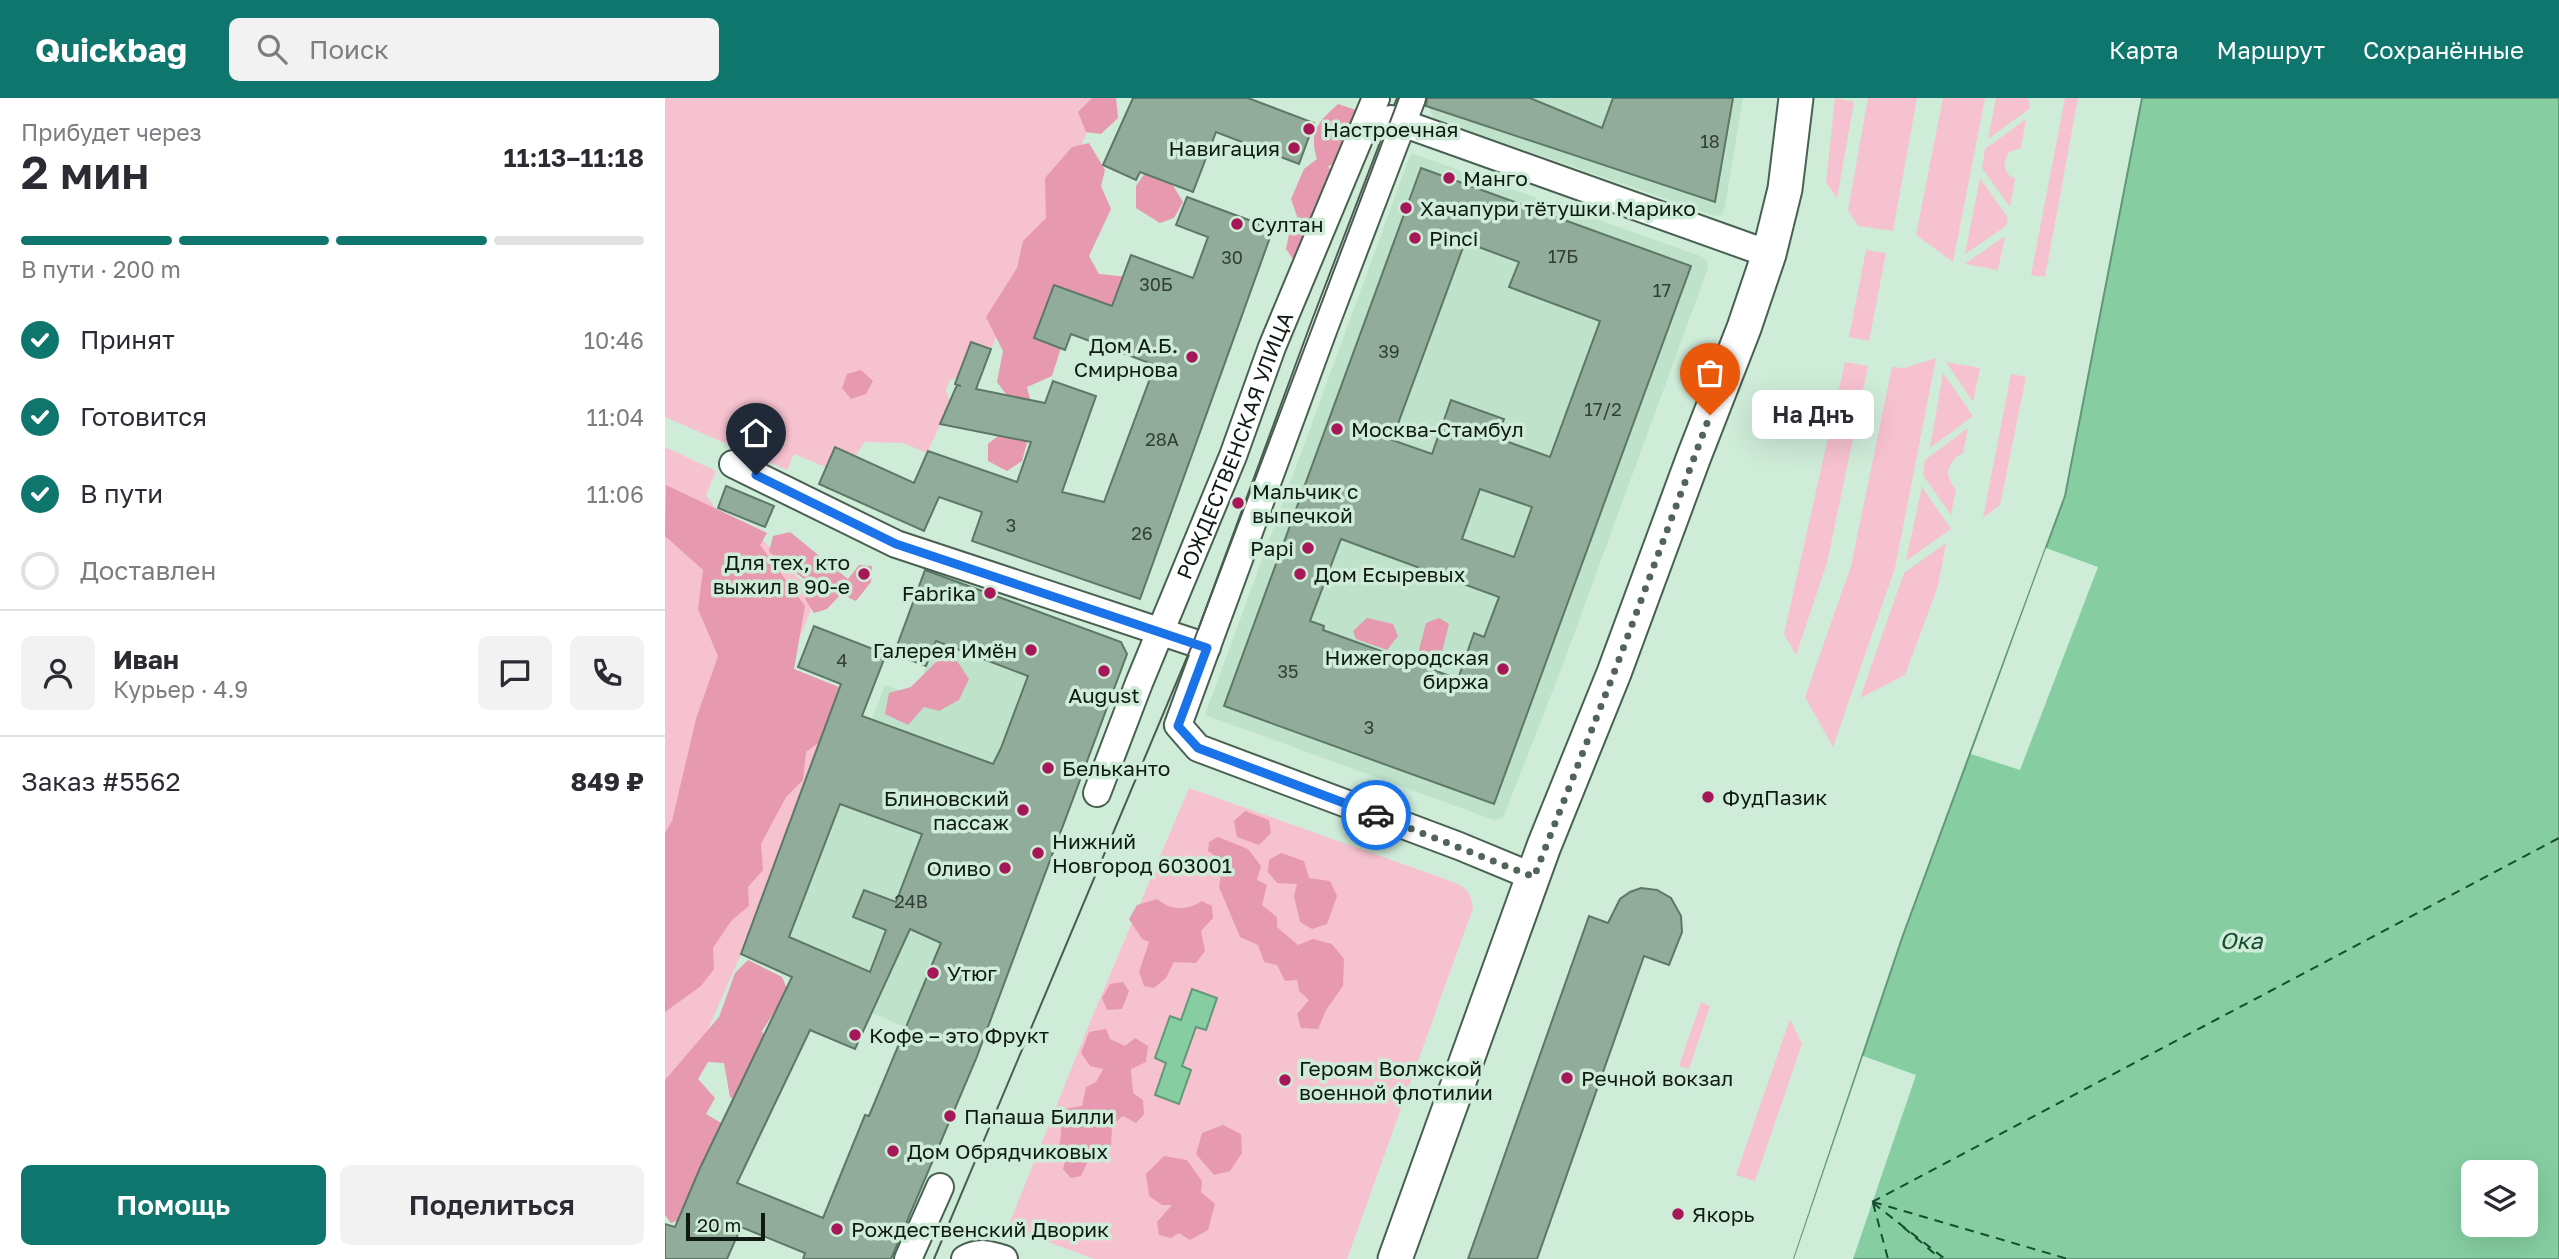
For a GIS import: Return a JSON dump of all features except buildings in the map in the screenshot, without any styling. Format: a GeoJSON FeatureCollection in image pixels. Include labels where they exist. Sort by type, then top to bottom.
{"type":"FeatureCollection","features":[{"type":"Feature","properties":{"kind":"main road"},"geometry":{"type":"LineString","coordinates":[[1395,1259],[1534,877],[1744,328],[1769,254],[1785,189],[1796,98]]}},
{"type":"Feature","properties":{"kind":"street","name":"РОЖДЕСТВЕНСКАЯ УЛИЦА"},"geometry":{"type":"LineString","coordinates":[[1097,793],[1233,456],[1272,347],[1390,113],[1412,98]]}},
{"type":"Feature","properties":{"kind":"street","name":"РОЖДЕСТВЕНСКАЯ УЛИЦА"},"geometry":{"type":"LineString","coordinates":[[1390,113],[1324,328],[1178,726],[1198,748],[1534,877]]}},
{"type":"Feature","properties":{"kind":"street"},"geometry":{"type":"LineString","coordinates":[[1390,113],[1769,254]]}},
{"type":"Feature","properties":{"kind":"street"},"geometry":{"type":"LineString","coordinates":[[733,464],[896,544],[1207,648]]}},
{"type":"Feature","properties":{"kind":"street"},"geometry":{"type":"LineString","coordinates":[[908,1259],[940,1187]]}},
{"type":"Feature","properties":{"kind":"street"},"geometry":{"type":"LineString","coordinates":[[969,1257],[987,1253],[1004,1259]]}},
{"type":"Feature","properties":{"kind":"shaded area"},"geometry":{"type":"Polygon","coordinates":[[[665,98],[1102,98],[991,349],[971,342],[957,378],[950,380],[946,390],[950,403],[927,453],[903,443],[865,442],[855,456],[835,448],[826,467],[794,454],[787,470],[665,417],[665,98]]]}},
{"type":"Feature","properties":{"kind":"shaded area"},"geometry":{"type":"Polygon","coordinates":[[[1092,98],[1116,98],[1118,118],[1101,134],[1086,132],[1078,112],[1092,98]]]}},
{"type":"Feature","properties":{"kind":"shaded area"},"geometry":{"type":"Polygon","coordinates":[[[1431,98],[1743,98],[1722,215],[1715,216],[1433,118],[1428,104],[1431,98]]]}},
{"type":"Feature","properties":{"kind":"shaded area"},"geometry":{"type":"Polygon","coordinates":[[[1835,98],[1854,102],[1837,198],[1826,183],[1835,98]]]}},
{"type":"Feature","properties":{"kind":"shaded area"},"geometry":{"type":"Polygon","coordinates":[[[1868,98],[1917,98],[1893,231],[1858,226],[1848,210],[1868,98]]]}},
{"type":"Feature","properties":{"kind":"shaded area"},"geometry":{"type":"Polygon","coordinates":[[[1943,98],[1985,98],[1953,262],[1916,235],[1943,98]]]}},
{"type":"Feature","properties":{"kind":"shaded area"},"geometry":{"type":"Polygon","coordinates":[[[1996,98],[2027,98],[2029,109],[1988,139],[1996,98]]]}},
{"type":"Feature","properties":{"kind":"shaded area"},"geometry":{"type":"Polygon","coordinates":[[[2065,98],[2078,98],[2045,277],[2031,275],[2065,98]]]}},
{"type":"Feature","properties":{"kind":"shaded area"},"geometry":{"type":"Polygon","coordinates":[[[1338,104],[1356,110],[1365,119],[1348,159],[1328,166],[1336,179],[1309,254],[1293,259],[1286,249],[1289,234],[1300,225],[1291,199],[1304,169],[1317,159],[1314,141],[1317,128],[1338,104]]]}},
{"type":"Feature","properties":{"kind":"shaded area"},"geometry":{"type":"Polygon","coordinates":[[[2026,119],[2021,148],[2009,152],[2005,160],[2006,171],[2015,179],[2010,207],[1982,168],[1985,149],[2026,119]]]}},
{"type":"Feature","properties":{"kind":"shaded area"},"geometry":{"type":"Polygon","coordinates":[[[1089,143],[1105,170],[1101,186],[1111,209],[1089,256],[1099,274],[1129,277],[1136,301],[1065,335],[1052,376],[1027,387],[1034,416],[1022,461],[1007,471],[988,461],[988,444],[1005,430],[1011,401],[997,382],[1003,351],[986,317],[1017,268],[1023,241],[1046,218],[1045,178],[1072,147],[1089,143]]]}},
{"type":"Feature","properties":{"kind":"shaded area"},"geometry":{"type":"Polygon","coordinates":[[[1411,153],[1703,257],[1708,268],[1562,667],[1503,818],[1494,820],[1205,715],[1411,153]]]}},
{"type":"Feature","properties":{"kind":"shaded area"},"geometry":{"type":"Polygon","coordinates":[[[1147,170],[1166,174],[1183,202],[1174,218],[1160,223],[1136,208],[1136,186],[1147,170]]]}},
{"type":"Feature","properties":{"kind":"shaded area"},"geometry":{"type":"Polygon","coordinates":[[[1980,178],[2008,218],[2006,226],[1965,254],[1980,178]]]}},
{"type":"Feature","properties":{"kind":"shaded area"},"geometry":{"type":"Polygon","coordinates":[[[2005,236],[1998,270],[1965,264],[2005,236]]]}},
{"type":"Feature","properties":{"kind":"shaded area"},"geometry":{"type":"Polygon","coordinates":[[[1866,250],[1886,253],[1869,341],[1849,337],[1866,250]]]}},
{"type":"Feature","properties":{"kind":"shaded area"},"geometry":{"type":"Polygon","coordinates":[[[1936,358],[1895,568],[1833,747],[1805,697],[1851,566],[1892,367],[1904,368],[1936,358]]]}},
{"type":"Feature","properties":{"kind":"shaded area"},"geometry":{"type":"Polygon","coordinates":[[[1845,362],[1868,366],[1827,563],[1796,655],[1784,634],[1845,362]]]}},
{"type":"Feature","properties":{"kind":"shaded area"},"geometry":{"type":"Polygon","coordinates":[[[1946,362],[1980,368],[1973,402],[1946,362]]]}},
{"type":"Feature","properties":{"kind":"shaded area"},"geometry":{"type":"Polygon","coordinates":[[[861,370],[873,381],[866,394],[851,399],[842,388],[847,374],[861,370]]]}},
{"type":"Feature","properties":{"kind":"shaded area"},"geometry":{"type":"Polygon","coordinates":[[[1943,373],[1973,416],[1930,448],[1943,373]]]}},
{"type":"Feature","properties":{"kind":"shaded area"},"geometry":{"type":"Polygon","coordinates":[[[2011,374],[2026,377],[2000,505],[1983,518],[2011,374]]]}},
{"type":"Feature","properties":{"kind":"shaded area"},"geometry":{"type":"Polygon","coordinates":[[[1968,428],[1963,453],[1953,460],[1948,474],[1956,489],[1951,515],[1923,475],[1925,460],[1968,428]]]}},
{"type":"Feature","properties":{"kind":"shaded area"},"geometry":{"type":"Polygon","coordinates":[[[665,447],[716,471],[706,495],[723,519],[759,536],[816,597],[782,682],[833,704],[741,954],[665,1127],[665,447]]]}},
{"type":"Feature","properties":{"kind":"shaded area"},"geometry":{"type":"Polygon","coordinates":[[[666,485],[767,533],[760,545],[805,606],[794,669],[861,696],[826,737],[806,752],[803,780],[786,797],[761,844],[763,870],[748,887],[749,906],[731,921],[713,948],[714,969],[701,986],[665,1012],[665,833],[672,821],[696,719],[718,656],[698,609],[703,570],[665,536],[666,485]]]}},
{"type":"Feature","properties":{"kind":"shaded area"},"geometry":{"type":"Polygon","coordinates":[[[1922,487],[1951,529],[1906,561],[1922,487]]]}},
{"type":"Feature","properties":{"kind":"shaded area"},"geometry":{"type":"Polygon","coordinates":[[[790,532],[848,579],[859,565],[872,566],[871,582],[856,601],[841,594],[827,609],[814,613],[805,599],[813,586],[769,552],[773,536],[790,532]]]}},
{"type":"Feature","properties":{"kind":"shaded area"},"geometry":{"type":"Polygon","coordinates":[[[1946,543],[1938,586],[1905,675],[1860,698],[1904,573],[1946,543]]]}},
{"type":"Feature","properties":{"kind":"shaded area"},"geometry":{"type":"Polygon","coordinates":[[[958,582],[1121,642],[1127,654],[976,1059],[741,954],[833,704],[872,719],[885,685],[915,696],[958,582]]]}},
{"type":"Feature","properties":{"kind":"shaded area"},"geometry":{"type":"Polygon","coordinates":[[[1367,618],[1393,624],[1398,636],[1387,650],[1356,639],[1353,631],[1367,618]]]}},
{"type":"Feature","properties":{"kind":"shaded area"},"geometry":{"type":"Polygon","coordinates":[[[1439,618],[1449,624],[1440,660],[1427,662],[1419,650],[1426,623],[1439,618]]]}},
{"type":"Feature","properties":{"kind":"shaded area"},"geometry":{"type":"Polygon","coordinates":[[[939,659],[957,661],[969,679],[959,700],[939,711],[924,707],[908,725],[885,714],[889,693],[911,687],[939,659]]]}},
{"type":"Feature","properties":{"kind":"shaded area"},"geometry":{"type":"Polygon","coordinates":[[[1189,788],[1445,879],[1461,886],[1470,896],[1473,908],[1347,1259],[1094,1259],[1008,1227],[1088,1027],[1189,788]]]}},
{"type":"Feature","properties":{"kind":"shaded area"},"geometry":{"type":"Polygon","coordinates":[[[1245,811],[1269,820],[1271,833],[1259,845],[1237,837],[1234,821],[1245,811]]]}},
{"type":"Feature","properties":{"kind":"shaded area"},"geometry":{"type":"Polygon","coordinates":[[[1218,837],[1248,849],[1261,866],[1257,880],[1267,885],[1262,905],[1277,917],[1277,927],[1298,945],[1313,939],[1332,944],[1344,959],[1343,986],[1326,1010],[1318,1029],[1301,1028],[1297,1014],[1309,1000],[1299,991],[1297,980],[1285,981],[1277,965],[1264,962],[1258,945],[1240,937],[1219,887],[1223,862],[1208,851],[1209,842],[1218,837]]]}},
{"type":"Feature","properties":{"kind":"shaded area"},"geometry":{"type":"Polygon","coordinates":[[[1281,853],[1304,861],[1309,878],[1330,881],[1337,896],[1327,924],[1312,929],[1300,922],[1294,896],[1297,884],[1277,883],[1268,872],[1269,860],[1281,853]]]}},
{"type":"Feature","properties":{"kind":"shaded area"},"geometry":{"type":"Polygon","coordinates":[[[1157,899],[1168,906],[1179,908],[1190,907],[1202,901],[1212,906],[1213,918],[1201,931],[1205,951],[1196,963],[1174,962],[1166,978],[1154,988],[1144,986],[1139,972],[1149,942],[1142,939],[1129,919],[1137,905],[1157,899]]]}},
{"type":"Feature","properties":{"kind":"shaded area"},"geometry":{"type":"Polygon","coordinates":[[[748,960],[782,977],[788,991],[762,1031],[783,1070],[757,1112],[730,1097],[724,1063],[708,1062],[698,1079],[715,1098],[706,1114],[723,1124],[689,1216],[671,1223],[665,1215],[665,1080],[719,1017],[735,973],[748,960]]]}},
{"type":"Feature","properties":{"kind":"shaded area"},"geometry":{"type":"Polygon","coordinates":[[[1123,982],[1129,991],[1122,1009],[1107,1010],[1102,998],[1110,984],[1123,982]]]}},
{"type":"Feature","properties":{"kind":"shaded area"},"geometry":{"type":"Polygon","coordinates":[[[1701,1002],[1710,1006],[1689,1069],[1679,1066],[1701,1002]]]}},
{"type":"Feature","properties":{"kind":"shaded area"},"geometry":{"type":"Polygon","coordinates":[[[1790,1019],[1802,1044],[1755,1181],[1736,1175],[1790,1019]]]}},
{"type":"Feature","properties":{"kind":"shaded area"},"geometry":{"type":"Polygon","coordinates":[[[1106,1029],[1110,1039],[1125,1046],[1135,1038],[1148,1046],[1146,1062],[1131,1069],[1133,1093],[1143,1100],[1144,1114],[1136,1123],[1123,1116],[1112,1125],[1111,1146],[1088,1161],[1081,1176],[1071,1178],[1063,1169],[1066,1158],[1059,1148],[1064,1109],[1082,1106],[1086,1087],[1096,1082],[1103,1069],[1090,1066],[1081,1053],[1089,1032],[1106,1029]]]}},
{"type":"Feature","properties":{"kind":"shaded area"},"geometry":{"type":"Polygon","coordinates":[[[1223,1125],[1241,1134],[1242,1153],[1230,1171],[1214,1175],[1196,1154],[1202,1133],[1223,1125]]]}},
{"type":"Feature","properties":{"kind":"shaded area"},"geometry":{"type":"Polygon","coordinates":[[[1164,1156],[1187,1160],[1202,1181],[1201,1192],[1215,1204],[1208,1230],[1190,1240],[1179,1233],[1171,1238],[1159,1235],[1157,1222],[1172,1205],[1162,1205],[1149,1196],[1146,1174],[1164,1156]]]}},
{"type":"Feature","properties":{"kind":"water","name":"Ока"},"geometry":{"type":"Polygon","coordinates":[[[2142,98],[2559,98],[2559,1259],[1794,1259],[1902,938],[2065,496],[2142,98]]]}},
{"type":"Feature","properties":{"kind":"water"},"geometry":{"type":"Polygon","coordinates":[[[1192,989],[1217,998],[1206,1030],[1196,1027],[1182,1066],[1191,1070],[1179,1104],[1155,1095],[1166,1063],[1155,1058],[1170,1016],[1181,1020],[1192,989]]]}},
{"type":"Feature","properties":{"kind":"pier"},"geometry":{"type":"Polygon","coordinates":[[[2046,548],[2098,567],[2020,770],[1971,754],[2046,548]]]}},
{"type":"Feature","properties":{"kind":"pier"},"geometry":{"type":"Polygon","coordinates":[[[1863,1056],[1916,1075],[1853,1259],[1794,1259],[1863,1056]]]}},
{"type":"Feature","properties":{"kind":"ferry route"},"geometry":{"type":"LineString","coordinates":[[1872,1202],[2559,838]]}},
{"type":"Feature","properties":{"kind":"ferry route"},"geometry":{"type":"LineString","coordinates":[[1873,1202],[2068,1259]]}},
{"type":"Feature","properties":{"kind":"ferry route"},"geometry":{"type":"LineString","coordinates":[[1873,1203],[1945,1259]]}},
{"type":"Feature","properties":{"kind":"ferry route"},"geometry":{"type":"LineString","coordinates":[[1873,1203],[1888,1259]]}},
{"type":"Feature","properties":{"kind":"ferry route"},"geometry":{"type":"LineString","coordinates":[[1903,1227],[1941,1259]]}},
{"type":"Feature","properties":{"kind":"tram line"},"geometry":{"type":"LineString","coordinates":[[934,1259],[1193,643],[1399,98]]}},
{"type":"Feature","properties":{"kind":"way so far"},"geometry":{"type":"LineString","coordinates":[[1376,815],[1534,877],[1614,673],[1710,415]]}},
{"type":"Feature","properties":{"kind":"place","name":"Настроечная"},"geometry":{"type":"Point","coordinates":[1309,129]}},
{"type":"Feature","properties":{"kind":"place","name":"Навигация"},"geometry":{"type":"Point","coordinates":[1294,148]}},
{"type":"Feature","properties":{"kind":"place","name":"Манго"},"geometry":{"type":"Point","coordinates":[1449,178]}},
{"type":"Feature","properties":{"kind":"place","name":"Хачапури тётушки Марико"},"geometry":{"type":"Point","coordinates":[1406,208]}},
{"type":"Feature","properties":{"kind":"place","name":"Султан"},"geometry":{"type":"Point","coordinates":[1237,224]}},
{"type":"Feature","properties":{"kind":"place","name":"Pinci"},"geometry":{"type":"Point","coordinates":[1415,238]}},
{"type":"Feature","properties":{"kind":"place","name":"Дом А.Б. Смирнова"},"geometry":{"type":"Point","coordinates":[1192,357]}},
{"type":"Feature","properties":{"kind":"place","name":"На Днъ"},"geometry":{"type":"Point","coordinates":[1710,415]}},
{"type":"Feature","properties":{"kind":"place","name":"Москва-Стамбул"},"geometry":{"type":"Point","coordinates":[1337,429]}},
{"type":"Feature","properties":{"kind":"place","name":"Мальчик с выпечкой"},"geometry":{"type":"Point","coordinates":[1238,503]}},
{"type":"Feature","properties":{"kind":"place","name":"Papi"},"geometry":{"type":"Point","coordinates":[1308,548]}},
{"type":"Feature","properties":{"kind":"place","name":"Для тех, кто выжил в 90-е"},"geometry":{"type":"Point","coordinates":[864,574]}},
{"type":"Feature","properties":{"kind":"place","name":"Дом Есыревых"},"geometry":{"type":"Point","coordinates":[1300,574]}},
{"type":"Feature","properties":{"kind":"place","name":"Fabrika"},"geometry":{"type":"Point","coordinates":[990,593]}},
{"type":"Feature","properties":{"kind":"place","name":"Галерея Имён"},"geometry":{"type":"Point","coordinates":[1031,650]}},
{"type":"Feature","properties":{"kind":"place","name":"Нижегородская биржа"},"geometry":{"type":"Point","coordinates":[1503,669]}},
{"type":"Feature","properties":{"kind":"place","name":"August"},"geometry":{"type":"Point","coordinates":[1104,671]}},
{"type":"Feature","properties":{"kind":"place","name":"Бельканто"},"geometry":{"type":"Point","coordinates":[1048,768]}},
{"type":"Feature","properties":{"kind":"place","name":"ФудПазик"},"geometry":{"type":"Point","coordinates":[1708,797]}},
{"type":"Feature","properties":{"kind":"place","name":"Блиновский пассаж"},"geometry":{"type":"Point","coordinates":[1023,810]}},
{"type":"Feature","properties":{"kind":"place","name":"Нижний Новгород 603001"},"geometry":{"type":"Point","coordinates":[1038,853]}},
{"type":"Feature","properties":{"kind":"place","name":"Оливо"},"geometry":{"type":"Point","coordinates":[1005,868]}},
{"type":"Feature","properties":{"kind":"place","name":"Утюг"},"geometry":{"type":"Point","coordinates":[933,973]}},
{"type":"Feature","properties":{"kind":"place","name":"Кофе – это Фрукт"},"geometry":{"type":"Point","coordinates":[855,1035]}},
{"type":"Feature","properties":{"kind":"place","name":"Речной вокзал"},"geometry":{"type":"Point","coordinates":[1567,1078]}},
{"type":"Feature","properties":{"kind":"place","name":"Героям Волжской военной флотилии"},"geometry":{"type":"Point","coordinates":[1285,1080]}},
{"type":"Feature","properties":{"kind":"place","name":"Папаша Билли"},"geometry":{"type":"Point","coordinates":[950,1116]}},
{"type":"Feature","properties":{"kind":"place","name":"Дом Обрядчиковых"},"geometry":{"type":"Point","coordinates":[893,1151]}},
{"type":"Feature","properties":{"kind":"place","name":"Якорь"},"geometry":{"type":"Point","coordinates":[1678,1214]}},
{"type":"Feature","properties":{"kind":"place","name":"Рождественский Дворик"},"geometry":{"type":"Point","coordinates":[837,1229]}},
{"type":"Feature","properties":{"kind":"route"},"geometry":{"type":"LineString","coordinates":[[756,475],[896,544],[1207,648],[1178,726],[1198,748],[1376,815]]}}]}
